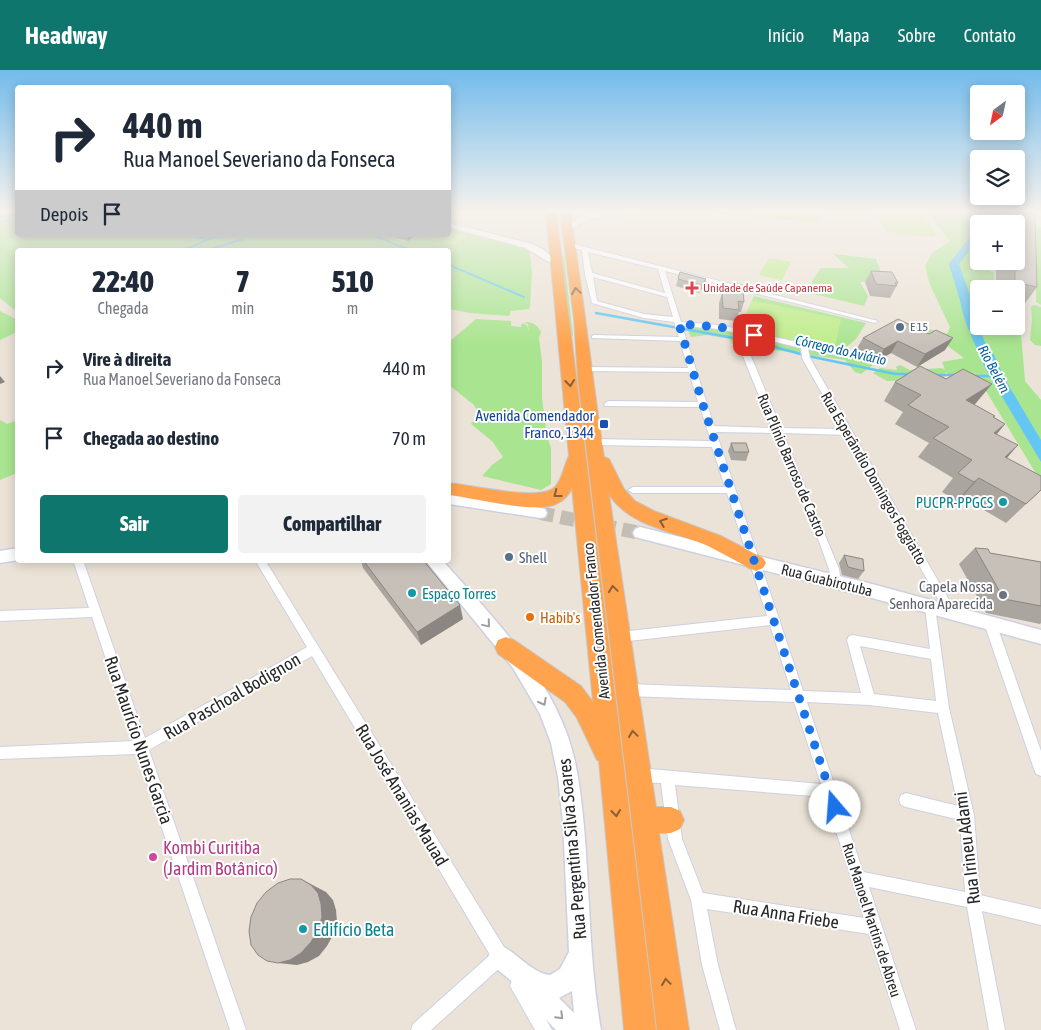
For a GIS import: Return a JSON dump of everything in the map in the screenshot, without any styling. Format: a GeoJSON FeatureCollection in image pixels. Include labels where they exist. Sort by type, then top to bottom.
{"type":"FeatureCollection","features":[{"type":"Feature","properties":{"kind":"highway","name":"Avenida Comendador Franco"},"geometry":{"type":"LineString","coordinates":[[556,257],[620,637],[672,1030]]}},
{"type":"Feature","properties":{"kind":"highway","name":"Avenida Comendador Franco"},"geometry":{"type":"LineString","coordinates":[[570,257],[580,319],[611,764],[640,1030]]}},
{"type":"Feature","properties":{"kind":"highway"},"geometry":{"type":"LineString","coordinates":[[550,259],[558,274]]}},
{"type":"Feature","properties":{"kind":"highway"},"geometry":{"type":"LineString","coordinates":[[451,489],[522,500],[551,500],[568,483],[588,448],[605,466],[617,493],[629,506],[648,516],[714,541],[756,563]]}},
{"type":"Feature","properties":{"kind":"highway"},"geometry":{"type":"LineString","coordinates":[[506,647],[573,694],[585,710],[611,764]]}},
{"type":"Feature","properties":{"kind":"highway"},"geometry":{"type":"LineString","coordinates":[[644,820],[671,820]]}},
{"type":"Feature","properties":{"kind":"main road"},"geometry":{"type":"LineString","coordinates":[[451,499],[540,513]]}},
{"type":"Feature","properties":{"kind":"main road","name":"Rua Guabirotuba"},"geometry":{"type":"LineString","coordinates":[[640,533],[836,582],[1041,637]]}},
{"type":"Feature","properties":{"kind":"main road"},"geometry":{"type":"LineString","coordinates":[[0,557],[15,554]]}},
{"type":"Feature","properties":{"kind":"main road","name":"Rua Pergentina Silva Soares"},"geometry":{"type":"LineString","coordinates":[[436,563],[506,647],[542,701],[558,734],[571,797],[581,951],[589,1030]]}},
{"type":"Feature","properties":{"kind":"main road"},"geometry":{"type":"LineString","coordinates":[[500,957],[535,983],[545,988],[556,988],[566,980],[581,951]]}},
{"type":"Feature","properties":{"kind":"main road"},"geometry":{"type":"LineString","coordinates":[[500,957],[573,1030]]}},
{"type":"Feature","properties":{"kind":"street"},"geometry":{"type":"LineString","coordinates":[[586,257],[594,302],[644,316],[678,323],[720,327],[836,354]]}},
{"type":"Feature","properties":{"kind":"street"},"geometry":{"type":"LineString","coordinates":[[614,257],[875,321]]}},
{"type":"Feature","properties":{"kind":"street","name":"Rua Manoel Martins de Abreu"},"geometry":{"type":"LineString","coordinates":[[661,268],[703,405],[908,1030]]}},
{"type":"Feature","properties":{"kind":"street"},"geometry":{"type":"LineString","coordinates":[[588,274],[670,296]]}},
{"type":"Feature","properties":{"kind":"street"},"geometry":{"type":"LineString","coordinates":[[594,337],[683,337]]}},
{"type":"Feature","properties":{"kind":"street","name":"Rua Esperândio Domingos Foggiatto"},"geometry":{"type":"LineString","coordinates":[[799,345],[804,347],[805,355],[847,432],[951,612]]}},
{"type":"Feature","properties":{"kind":"street","name":"Rua Plínio Barroso de Castro"},"geometry":{"type":"LineString","coordinates":[[744,348],[828,553],[834,569],[836,582]]}},
{"type":"Feature","properties":{"kind":"street"},"geometry":{"type":"LineString","coordinates":[[584,369],[692,370]]}},
{"type":"Feature","properties":{"kind":"street"},"geometry":{"type":"LineString","coordinates":[[608,404],[703,405]]}},
{"type":"Feature","properties":{"kind":"street"},"geometry":{"type":"LineString","coordinates":[[712,429],[847,432]]}},
{"type":"Feature","properties":{"kind":"street"},"geometry":{"type":"LineString","coordinates":[[588,448],[717,444]]}},
{"type":"Feature","properties":{"kind":"street"},"geometry":{"type":"LineString","coordinates":[[633,490],[731,490]]}},
{"type":"Feature","properties":{"kind":"street","name":"Rua José Ananias Mauad"},"geometry":{"type":"LineString","coordinates":[[262,563],[544,1030]]}},
{"type":"Feature","properties":{"kind":"street","name":"Rua Maurício Nunes Garcia"},"geometry":{"type":"LineString","coordinates":[[79,564],[238,1030]]}},
{"type":"Feature","properties":{"kind":"street","name":"Rua Irineu Adami"},"geometry":{"type":"LineString","coordinates":[[930,607],[943,708],[967,815],[973,901],[997,1030]]}},
{"type":"Feature","properties":{"kind":"street"},"geometry":{"type":"LineString","coordinates":[[0,616],[96,612]]}},
{"type":"Feature","properties":{"kind":"street"},"geometry":{"type":"LineString","coordinates":[[620,637],[774,620]]}},
{"type":"Feature","properties":{"kind":"street"},"geometry":{"type":"LineString","coordinates":[[990,623],[1041,768]]}},
{"type":"Feature","properties":{"kind":"street"},"geometry":{"type":"LineString","coordinates":[[869,700],[853,640],[935,655]]}},
{"type":"Feature","properties":{"kind":"street","name":"Rua Paschoal Bodignon"},"geometry":{"type":"LineString","coordinates":[[0,753],[142,747],[314,649]]}},
{"type":"Feature","properties":{"kind":"street"},"geometry":{"type":"LineString","coordinates":[[627,690],[869,700],[943,708]]}},
{"type":"Feature","properties":{"kind":"street"},"geometry":{"type":"LineString","coordinates":[[638,775],[830,791]]}},
{"type":"Feature","properties":{"kind":"street"},"geometry":{"type":"LineString","coordinates":[[667,777],[671,820],[675,839],[698,900],[710,966],[728,1030]]}},
{"type":"Feature","properties":{"kind":"street"},"geometry":{"type":"LineString","coordinates":[[906,800],[967,815]]}},
{"type":"Feature","properties":{"kind":"street"},"geometry":{"type":"LineString","coordinates":[[859,878],[1041,917]]}},
{"type":"Feature","properties":{"kind":"street","name":"Rua Anna Friebe"},"geometry":{"type":"LineString","coordinates":[[698,900],[874,927]]}},
{"type":"Feature","properties":{"kind":"street"},"geometry":{"type":"LineString","coordinates":[[419,1030],[500,957]]}},
{"type":"Feature","properties":{"kind":"green space"},"geometry":{"type":"Polygon","coordinates":[[[0,257],[15,257],[15,310],[0,298],[0,257]]]}},
{"type":"Feature","properties":{"kind":"green space"},"geometry":{"type":"Polygon","coordinates":[[[451,257],[530,257],[532,271],[529,309],[511,311],[509,316],[451,309],[451,257]]]}},
{"type":"Feature","properties":{"kind":"green space"},"geometry":{"type":"Polygon","coordinates":[[[559,257],[564,257],[573,336],[569,336],[559,257]]]}},
{"type":"Feature","properties":{"kind":"green space"},"geometry":{"type":"Polygon","coordinates":[[[836,257],[876,259],[881,273],[889,281],[860,282],[868,296],[864,306],[814,294],[812,281],[821,268],[849,268],[836,257]]]}},
{"type":"Feature","properties":{"kind":"green space"},"geometry":{"type":"Polygon","coordinates":[[[930,257],[970,257],[970,270],[989,270],[994,273],[994,280],[970,280],[970,335],[1021,335],[1025,381],[1041,400],[1041,482],[983,386],[955,380],[946,372],[944,376],[946,380],[887,381],[873,373],[880,368],[897,370],[896,367],[900,365],[910,370],[942,368],[945,370],[942,362],[964,358],[941,341],[906,323],[947,334],[950,327],[930,285],[925,266],[930,257]]]}},
{"type":"Feature","properties":{"kind":"green space"},"geometry":{"type":"Polygon","coordinates":[[[1029,257],[1041,257],[1041,305],[1036,302],[1036,290],[1025,285],[1029,257]]]}},
{"type":"Feature","properties":{"kind":"green space"},"geometry":{"type":"Polygon","coordinates":[[[769,258],[791,262],[782,280],[759,275],[769,258]]]}},
{"type":"Feature","properties":{"kind":"green space"},"geometry":{"type":"Polygon","coordinates":[[[754,296],[866,323],[856,339],[844,349],[873,365],[861,374],[855,372],[845,360],[733,344],[730,339],[707,335],[691,337],[686,326],[738,332],[754,296]]]}},
{"type":"Feature","properties":{"kind":"green space"},"geometry":{"type":"Polygon","coordinates":[[[752,300],[841,319],[834,352],[740,330],[752,300]]]}},
{"type":"Feature","properties":{"kind":"green space"},"geometry":{"type":"Polygon","coordinates":[[[1031,306],[1041,307],[1041,346],[1035,345],[1030,340],[1031,306]]]}},
{"type":"Feature","properties":{"kind":"green space"},"geometry":{"type":"Polygon","coordinates":[[[0,311],[15,318],[15,333],[0,340],[0,311]]]}},
{"type":"Feature","properties":{"kind":"green space"},"geometry":{"type":"Polygon","coordinates":[[[476,319],[511,321],[511,326],[521,327],[522,323],[527,325],[529,332],[528,324],[524,322],[529,322],[536,325],[539,329],[541,332],[539,338],[542,362],[542,398],[547,436],[551,448],[551,484],[541,490],[482,476],[503,457],[492,441],[471,424],[479,414],[474,405],[451,387],[451,340],[476,319]]]}},
{"type":"Feature","properties":{"kind":"green space"},"geometry":{"type":"Polygon","coordinates":[[[0,420],[7,424],[15,421],[15,474],[0,480],[0,420]]]}},
{"type":"Feature","properties":{"kind":"water"},"geometry":{"type":"Polygon","coordinates":[[[960,281],[970,306],[970,333],[961,304],[960,281]]]}},
{"type":"Feature","properties":{"kind":"water"},"geometry":{"type":"Polygon","coordinates":[[[971,335],[982,335],[986,345],[994,355],[1003,376],[1041,440],[1041,462],[985,368],[971,335]]]}},
{"type":"Feature","properties":{"kind":"building"},"geometry":{"type":"Polygon","coordinates":[[[1025,257],[1036,257],[1037,287],[1025,284],[1025,280],[1015,280],[1015,270],[1025,270],[1025,257]]]}},
{"type":"Feature","properties":{"kind":"building"},"geometry":{"type":"Polygon","coordinates":[[[871,271],[892,272],[898,283],[895,283],[897,286],[876,284],[871,271]]]}},
{"type":"Feature","properties":{"kind":"building"},"geometry":{"type":"Polygon","coordinates":[[[680,272],[706,279],[701,285],[678,279],[680,272]]]}},
{"type":"Feature","properties":{"kind":"building"},"geometry":{"type":"Polygon","coordinates":[[[733,283],[746,286],[743,290],[744,302],[738,301],[739,310],[723,308],[722,293],[726,293],[733,283]]]}},
{"type":"Feature","properties":{"kind":"building"},"geometry":{"type":"Polygon","coordinates":[[[898,319],[929,334],[936,330],[953,338],[925,354],[898,341],[884,349],[863,338],[898,319]]]}},
{"type":"Feature","properties":{"kind":"building"},"geometry":{"type":"Polygon","coordinates":[[[920,366],[946,379],[963,369],[992,384],[966,400],[995,416],[993,417],[1005,424],[994,433],[1018,445],[1005,457],[1041,476],[1041,490],[1026,504],[979,478],[974,482],[958,473],[972,460],[933,438],[949,427],[908,405],[921,395],[895,382],[920,366]]]}},
{"type":"Feature","properties":{"kind":"building"},"geometry":{"type":"Polygon","coordinates":[[[731,443],[746,443],[749,452],[734,452],[731,443]]]}},
{"type":"Feature","properties":{"kind":"building"},"geometry":{"type":"Polygon","coordinates":[[[975,548],[988,549],[990,553],[1041,562],[1041,606],[1004,599],[975,548]]]}},
{"type":"Feature","properties":{"kind":"building"},"geometry":{"type":"Polygon","coordinates":[[[844,555],[863,559],[864,571],[848,567],[844,555]]]}},
{"type":"Feature","properties":{"kind":"building","name":"Espaço Torres"},"geometry":{"type":"Polygon","coordinates":[[[365,563],[425,563],[460,605],[417,632],[365,563]]]}},
{"type":"Feature","properties":{"kind":"building"},"geometry":{"type":"Polygon","coordinates":[[[290,879],[301,879],[311,885],[318,893],[322,917],[318,930],[311,942],[301,953],[290,960],[278,963],[267,961],[258,955],[251,945],[249,931],[251,917],[257,903],[266,892],[278,883],[290,879]]]}},
{"type":"Feature","properties":{"kind":"waterway","name":"Rio Belém"},"geometry":{"type":"LineString","coordinates":[[959,257],[954,264],[967,304]]}},
{"type":"Feature","properties":{"kind":"waterway","name":"Córrego do Aviário"},"geometry":{"type":"LineString","coordinates":[[451,266],[524,297]]}},
{"type":"Feature","properties":{"kind":"waterway","name":"Córrego do Aviário"},"geometry":{"type":"LineString","coordinates":[[596,313],[756,342],[808,356],[895,374],[911,374]]}},
{"type":"Feature","properties":{"kind":"waterway","name":"Córrego do Aviário"},"geometry":{"type":"LineString","coordinates":[[935,375],[956,375]]}},
{"type":"Feature","properties":{"kind":"waterway","name":"Córrego do Aviário"},"geometry":{"type":"LineString","coordinates":[[972,376],[994,376]]}},
{"type":"Feature","properties":{"kind":"tunnel"},"geometry":{"type":"LineString","coordinates":[[540,513],[640,533]]}},
{"type":"Feature","properties":{"kind":"place","name":"Unidade de Saúde Capanema"},"geometry":{"type":"Point","coordinates":[692,288]}},
{"type":"Feature","properties":{"kind":"place","name":"E 15"},"geometry":{"type":"Point","coordinates":[900,327]}},
{"type":"Feature","properties":{"kind":"place","name":"Avenida Comendador Franco, 1344"},"geometry":{"type":"Point","coordinates":[604,424]}},
{"type":"Feature","properties":{"kind":"place","name":"PUCPR-PPGCS"},"geometry":{"type":"Point","coordinates":[1003,502]}},
{"type":"Feature","properties":{"kind":"place","name":"Shell"},"geometry":{"type":"Point","coordinates":[509,557]}},
{"type":"Feature","properties":{"kind":"place","name":"Espaço Torres"},"geometry":{"type":"Point","coordinates":[412,593]}},
{"type":"Feature","properties":{"kind":"place","name":"Capela Nossa Senhora Aparecida"},"geometry":{"type":"Point","coordinates":[1003,595]}},
{"type":"Feature","properties":{"kind":"place","name":"Habib's"},"geometry":{"type":"Point","coordinates":[530,617]}},
{"type":"Feature","properties":{"kind":"place","name":"Kombi Curitiba (Jardim Botânico)"},"geometry":{"type":"Point","coordinates":[153,857]}},
{"type":"Feature","properties":{"kind":"place","name":"Edifício Beta"},"geometry":{"type":"Point","coordinates":[303,929]}},
{"type":"Feature","properties":{"kind":"route"},"geometry":{"type":"LineString","coordinates":[[754,335],[720,327],[679,324],[703,405],[748,537],[835,807]]}}]}
